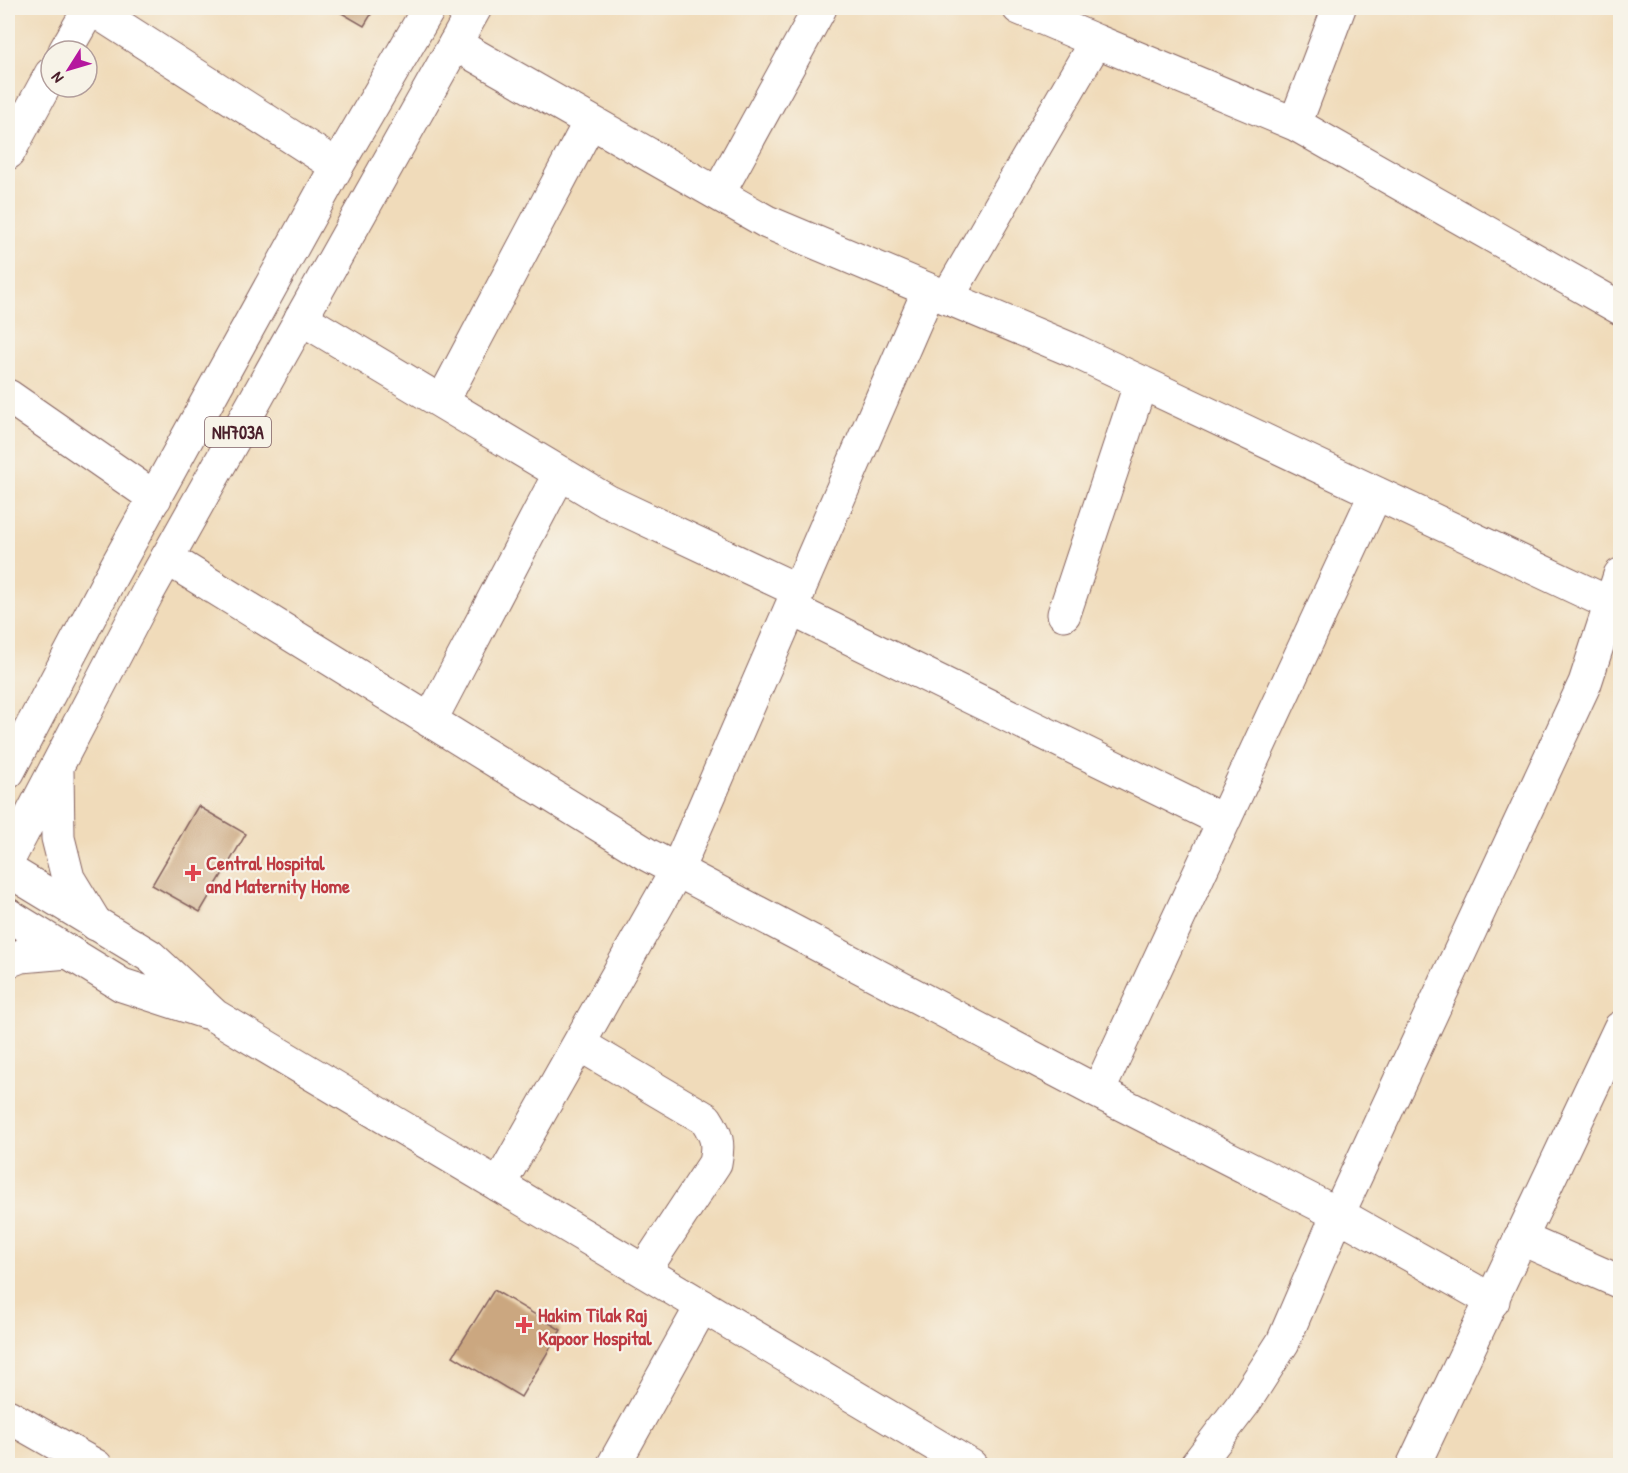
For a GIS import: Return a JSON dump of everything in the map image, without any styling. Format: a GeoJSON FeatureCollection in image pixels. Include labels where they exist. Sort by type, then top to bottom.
{"type":"FeatureCollection","features":[{"type":"Feature","properties":{"kind":"main road"},"geometry":{"type":"LineString","coordinates":[[71,39],[90,8],[337,166]]}},
{"type":"Feature","properties":{"kind":"main road","name":"NH703A"},"geometry":{"type":"LineString","coordinates":[[12,757],[337,166],[429,8]]}},
{"type":"Feature","properties":{"kind":"main road","name":"NH703A"},"geometry":{"type":"LineString","coordinates":[[8,860],[167,558],[475,8]]}},
{"type":"Feature","properties":{"kind":"main road"},"geometry":{"type":"LineString","coordinates":[[718,194],[820,8]]}},
{"type":"Feature","properties":{"kind":"main road"},"geometry":{"type":"LineString","coordinates":[[1019,8],[1295,124],[1620,308]]}},
{"type":"Feature","properties":{"kind":"main road"},"geometry":{"type":"LineString","coordinates":[[1295,124],[1336,8]]}},
{"type":"Feature","properties":{"kind":"main road"},"geometry":{"type":"LineString","coordinates":[[499,1185],[677,870],[795,600],[938,294],[1096,41]]}},
{"type":"Feature","properties":{"kind":"main road"},"geometry":{"type":"LineString","coordinates":[[455,44],[766,222],[1077,352],[1376,493],[1616,590],[1585,683],[1338,1214],[1283,1342],[1244,1403],[1196,1466]]}},
{"type":"Feature","properties":{"kind":"main road"},"geometry":{"type":"LineString","coordinates":[[8,153],[39,96]]}},
{"type":"Feature","properties":{"kind":"main road"},"geometry":{"type":"LineString","coordinates":[[442,402],[590,122]]}},
{"type":"Feature","properties":{"kind":"main road"},"geometry":{"type":"LineString","coordinates":[[301,318],[608,501],[1224,821]]}},
{"type":"Feature","properties":{"kind":"main road"},"geometry":{"type":"LineString","coordinates":[[1064,614],[1141,382]]}},
{"type":"Feature","properties":{"kind":"main road"},"geometry":{"type":"LineString","coordinates":[[8,396],[155,498]]}},
{"type":"Feature","properties":{"kind":"main road"},"geometry":{"type":"LineString","coordinates":[[430,721],[560,473]]}},
{"type":"Feature","properties":{"kind":"main road"},"geometry":{"type":"LineString","coordinates":[[1098,1092],[1376,493]]}},
{"type":"Feature","properties":{"kind":"main road"},"geometry":{"type":"LineString","coordinates":[[167,558],[648,855],[1098,1092],[1338,1214],[1493,1301]]}},
{"type":"Feature","properties":{"kind":"main road"},"geometry":{"type":"LineString","coordinates":[[57,766],[58,838],[69,878],[96,924]]}},
{"type":"Feature","properties":{"kind":"main road"},"geometry":{"type":"LineString","coordinates":[[8,870],[150,956],[215,1016],[971,1466]]}},
{"type":"Feature","properties":{"kind":"main road"},"geometry":{"type":"LineString","coordinates":[[8,915],[122,985],[215,1016]]}},
{"type":"Feature","properties":{"kind":"main road"},"geometry":{"type":"LineString","coordinates":[[8,961],[21,956],[68,952]]}},
{"type":"Feature","properties":{"kind":"main road"},"geometry":{"type":"LineString","coordinates":[[1413,1466],[1493,1301],[1520,1238],[1620,1028]]}},
{"type":"Feature","properties":{"kind":"main road"},"geometry":{"type":"LineString","coordinates":[[579,1044],[706,1119],[715,1132],[718,1146],[715,1162],[644,1271]]}},
{"type":"Feature","properties":{"kind":"main road"},"geometry":{"type":"LineString","coordinates":[[1520,1238],[1620,1282]]}},
{"type":"Feature","properties":{"kind":"main road"},"geometry":{"type":"LineString","coordinates":[[613,1466],[702,1305]]}},
{"type":"Feature","properties":{"kind":"main road"},"geometry":{"type":"LineString","coordinates":[[8,1416],[96,1466]]}},
{"type":"Feature","properties":{"kind":"building"},"geometry":{"type":"Polygon","coordinates":[[[333,8],[375,8],[364,26],[333,8]]]}},
{"type":"Feature","properties":{"kind":"building"},"geometry":{"type":"Polygon","coordinates":[[[198,806],[246,834],[200,912],[152,885],[198,806]]]}},
{"type":"Feature","properties":{"kind":"building"},"geometry":{"type":"Polygon","coordinates":[[[494,1290],[561,1330],[521,1397],[453,1356],[494,1290]]]}},
{"type":"Feature","properties":{"kind":"place","name":"Central Hospital and Maternity Home"},"geometry":{"type":"Point","coordinates":[193,873]}},
{"type":"Feature","properties":{"kind":"place","name":"Hakim Tilak Raj Kapoor Hospital"},"geometry":{"type":"Point","coordinates":[524,1325]}}]}
